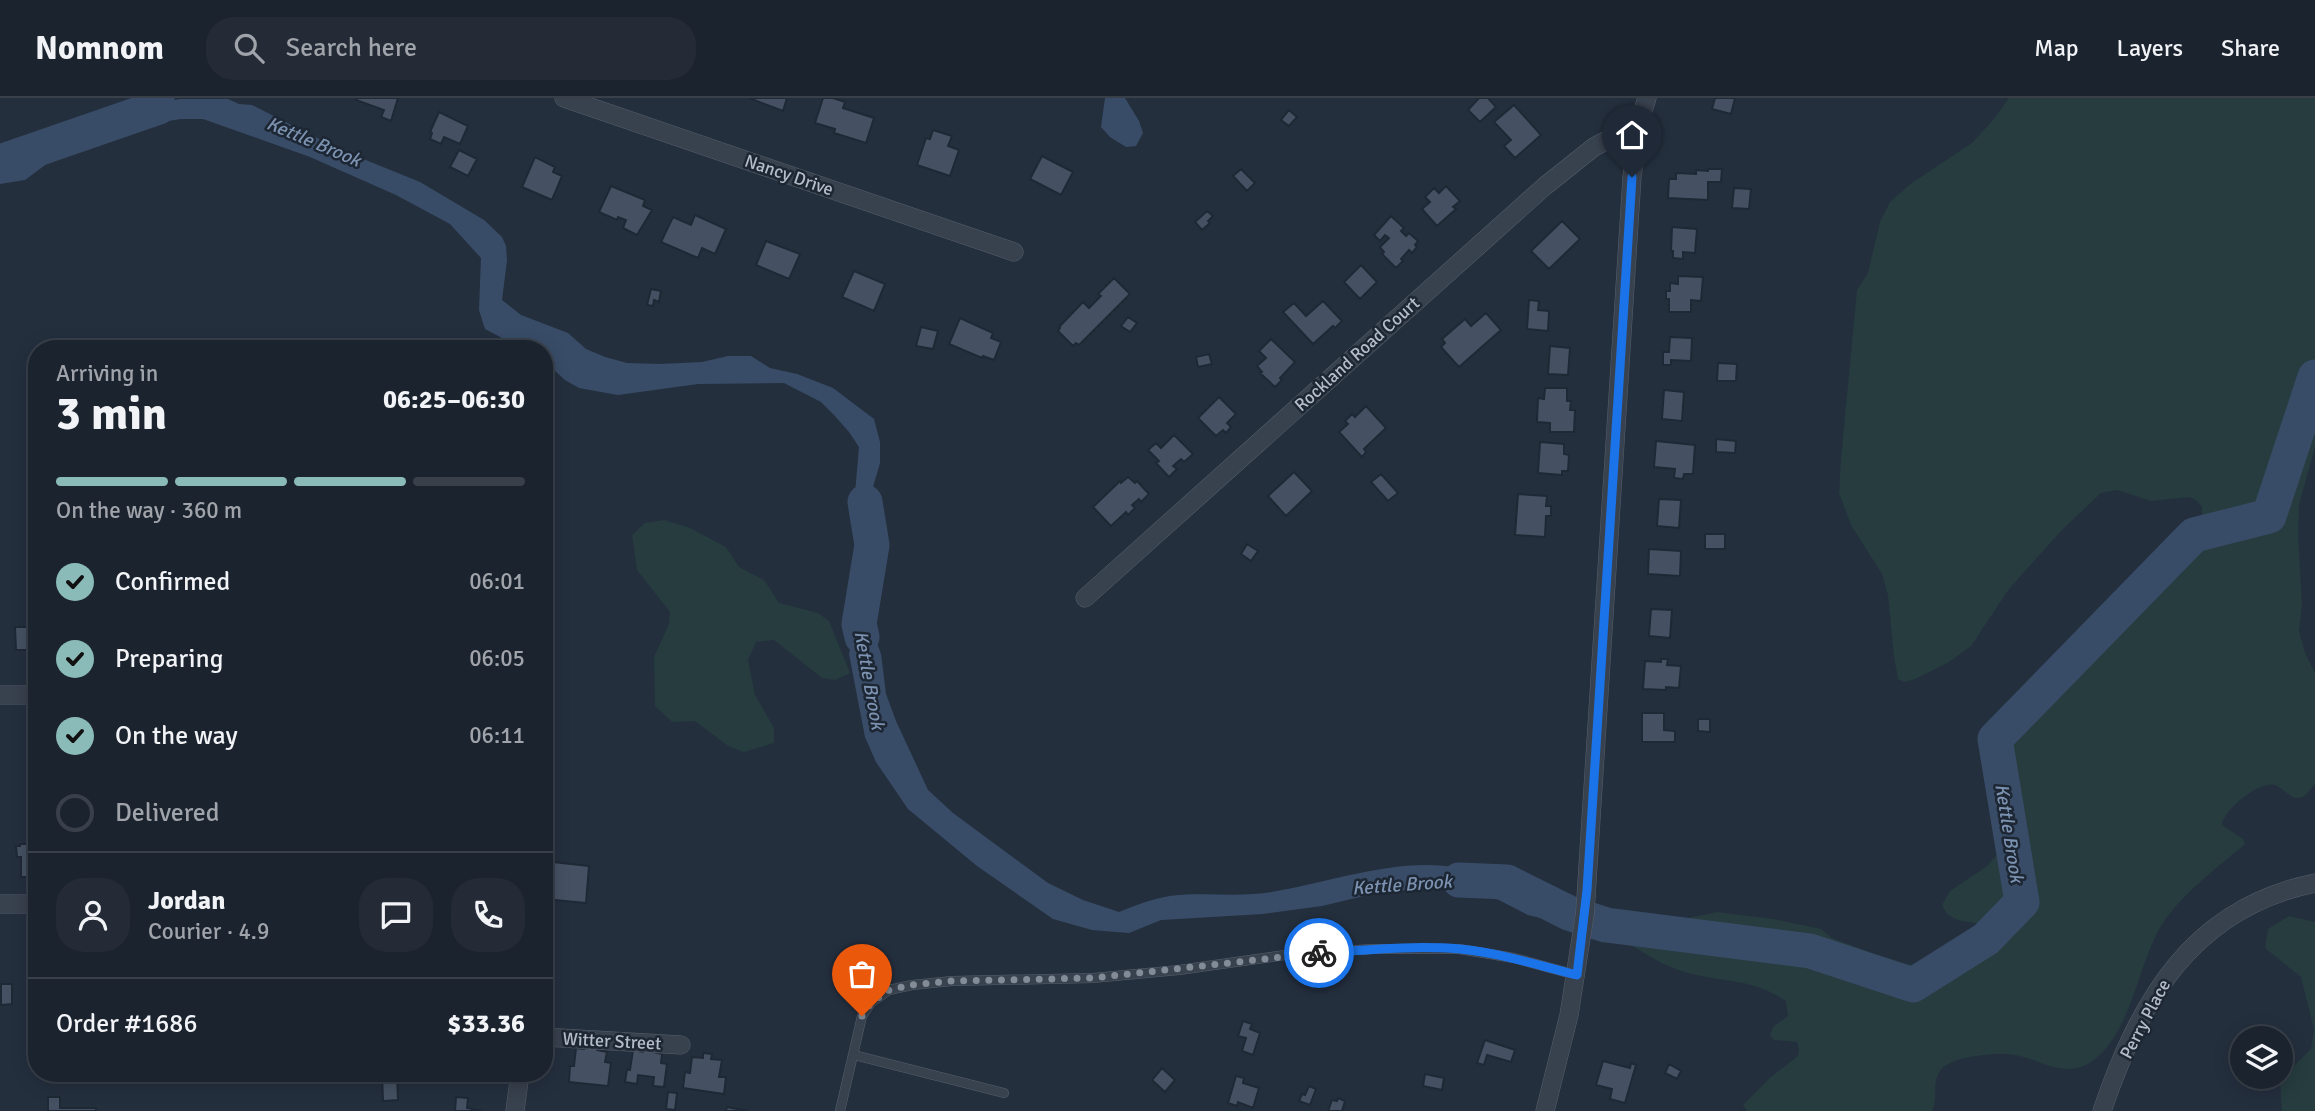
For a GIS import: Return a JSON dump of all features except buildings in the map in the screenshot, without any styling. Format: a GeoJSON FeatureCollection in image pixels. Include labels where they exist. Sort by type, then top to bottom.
{"type":"FeatureCollection","features":[{"type":"Feature","properties":{"kind":"street","name":"Nancy Drive"},"geometry":{"type":"LineString","coordinates":[[564,98],[1014,253]]}},
{"type":"Feature","properties":{"kind":"street"},"geometry":{"type":"LineString","coordinates":[[1545,1111],[1577,975],[1585,913],[1632,177],[1639,123],[1647,98]]}},
{"type":"Feature","properties":{"kind":"street","name":"Rockland Road Court"},"geometry":{"type":"LineString","coordinates":[[1085,598],[1545,186],[1594,147],[1639,123]]}},
{"type":"Feature","properties":{"kind":"street"},"geometry":{"type":"LineString","coordinates":[[0,695],[28,695]]}},
{"type":"Feature","properties":{"kind":"street","name":"Perry Place"},"geometry":{"type":"LineString","coordinates":[[2102,1111],[2124,1055],[2146,1011],[2183,956],[2213,927],[2236,912],[2288,889],[2315,883]]}},
{"type":"Feature","properties":{"kind":"street"},"geometry":{"type":"LineString","coordinates":[[0,904],[28,904]]}},
{"type":"Feature","properties":{"kind":"street","name":"Witter Street"},"geometry":{"type":"LineString","coordinates":[[553,1038],[681,1045]]}},
{"type":"Feature","properties":{"kind":"street"},"geometry":{"type":"LineString","coordinates":[[515,1111],[519,1082]]}},
{"type":"Feature","properties":{"kind":"lane"},"geometry":{"type":"LineString","coordinates":[[840,1111],[862,1016],[871,1003],[889,990],[912,985],[952,981],[1093,978],[1292,954],[1373,949],[1459,949],[1514,958],[1577,975]]}},
{"type":"Feature","properties":{"kind":"lane"},"geometry":{"type":"LineString","coordinates":[[854,1055],[1004,1093]]}},
{"type":"Feature","properties":{"kind":"green space"},"geometry":{"type":"Polygon","coordinates":[[[2009,98],[2315,98],[2315,447],[2299,505],[2298,535],[2302,604],[2299,631],[2305,653],[2315,673],[2315,784],[2299,798],[2275,785],[2268,785],[2235,804],[2222,825],[2243,839],[2245,844],[2194,888],[2167,917],[2157,934],[2117,1033],[2091,1062],[2081,1067],[2063,1069],[2008,1054],[1953,1062],[1945,1066],[1937,1076],[1932,1111],[1747,1111],[1743,1105],[1772,1076],[1798,1056],[1797,1042],[1774,1040],[1770,1036],[1773,1027],[1788,1016],[1786,1001],[1747,984],[1699,976],[1660,962],[1621,940],[1624,921],[1649,926],[1717,912],[1773,919],[1821,929],[1832,938],[1869,952],[1907,964],[1925,966],[1961,954],[1978,944],[1987,931],[1984,924],[1954,918],[1942,905],[1950,891],[1986,867],[2002,849],[1995,834],[1996,786],[1982,739],[2031,689],[2109,617],[2141,578],[2150,560],[2181,543],[2202,518],[2202,507],[2189,497],[2151,501],[2117,490],[2101,493],[2061,531],[2009,589],[1971,646],[1949,662],[1915,679],[1904,682],[1898,679],[1888,595],[1882,574],[1851,525],[1839,493],[1857,290],[1868,273],[1880,222],[1890,202],[1909,185],[1972,143],[2009,98]]]}},
{"type":"Feature","properties":{"kind":"green space"},"geometry":{"type":"Polygon","coordinates":[[[664,520],[690,528],[726,547],[739,567],[764,580],[779,603],[818,613],[829,621],[850,673],[835,680],[822,678],[774,640],[756,642],[748,660],[755,695],[774,728],[774,743],[744,752],[728,746],[695,721],[672,722],[655,706],[654,657],[669,624],[670,612],[637,570],[632,535],[645,523],[664,520]]]}},
{"type":"Feature","properties":{"kind":"green space"},"geometry":{"type":"Polygon","coordinates":[[[2289,916],[2315,922],[2315,1111],[2282,1111],[2281,1089],[2293,1089],[2293,1066],[2311,1049],[2314,1030],[2301,977],[2265,948],[2268,929],[2289,916]]]}},
{"type":"Feature","properties":{"kind":"water"},"geometry":{"type":"Polygon","coordinates":[[[1105,98],[1125,98],[1143,133],[1136,146],[1126,147],[1110,137],[1101,127],[1105,98]]]}},
{"type":"Feature","properties":{"kind":"water","name":"Kettle Brook"},"geometry":{"type":"Polygon","coordinates":[[[180,99],[228,99],[239,104],[252,105],[341,150],[420,182],[484,220],[502,237],[507,260],[502,300],[521,315],[568,333],[586,349],[627,363],[702,362],[728,356],[751,356],[770,368],[797,374],[833,388],[874,419],[880,442],[880,463],[868,504],[879,525],[886,559],[872,629],[881,654],[886,694],[896,721],[928,790],[953,813],[1048,883],[1083,900],[1119,912],[1170,896],[1265,893],[1387,868],[1435,865],[1459,868],[1486,876],[1577,915],[1624,921],[1621,940],[1528,915],[1499,900],[1464,888],[1385,891],[1322,906],[1263,914],[1161,920],[1129,933],[1092,930],[1053,919],[977,866],[908,809],[876,762],[865,737],[849,654],[874,560],[855,494],[859,447],[821,402],[784,383],[698,384],[618,395],[579,388],[553,369],[553,340],[506,340],[485,329],[479,310],[481,258],[450,224],[396,195],[310,157],[203,119],[181,119],[136,126],[97,144],[60,154],[25,180],[0,184],[0,147],[31,147],[75,136],[116,122],[145,105],[180,99]]]}},
{"type":"Feature","properties":{"kind":"waterway","name":"Kettle Brook"},"geometry":{"type":"LineString","coordinates":[[0,162],[159,107]]}},
{"type":"Feature","properties":{"kind":"waterway","name":"Kettle Brook"},"geometry":{"type":"LineString","coordinates":[[1459,880],[1507,882],[1569,913],[1606,925],[1810,951],[1913,985],[1986,939],[2022,902],[1995,739],[2194,535],[2269,516],[2315,377]]}},
{"type":"Feature","properties":{"kind":"waterway","name":"Kettle Brook"},"geometry":{"type":"LineString","coordinates":[[862,637],[859,624],[872,545],[865,502]]}},
{"type":"Feature","properties":{"kind":"way so far"},"geometry":{"type":"LineString","coordinates":[[862,1016],[871,1003],[889,990],[912,985],[952,981],[1093,978],[1319,953]]}},
{"type":"Feature","properties":{"kind":"route"},"geometry":{"type":"LineString","coordinates":[[1319,953],[1373,949],[1459,949],[1514,958],[1577,975],[1587,890],[1632,177]]}}]}
